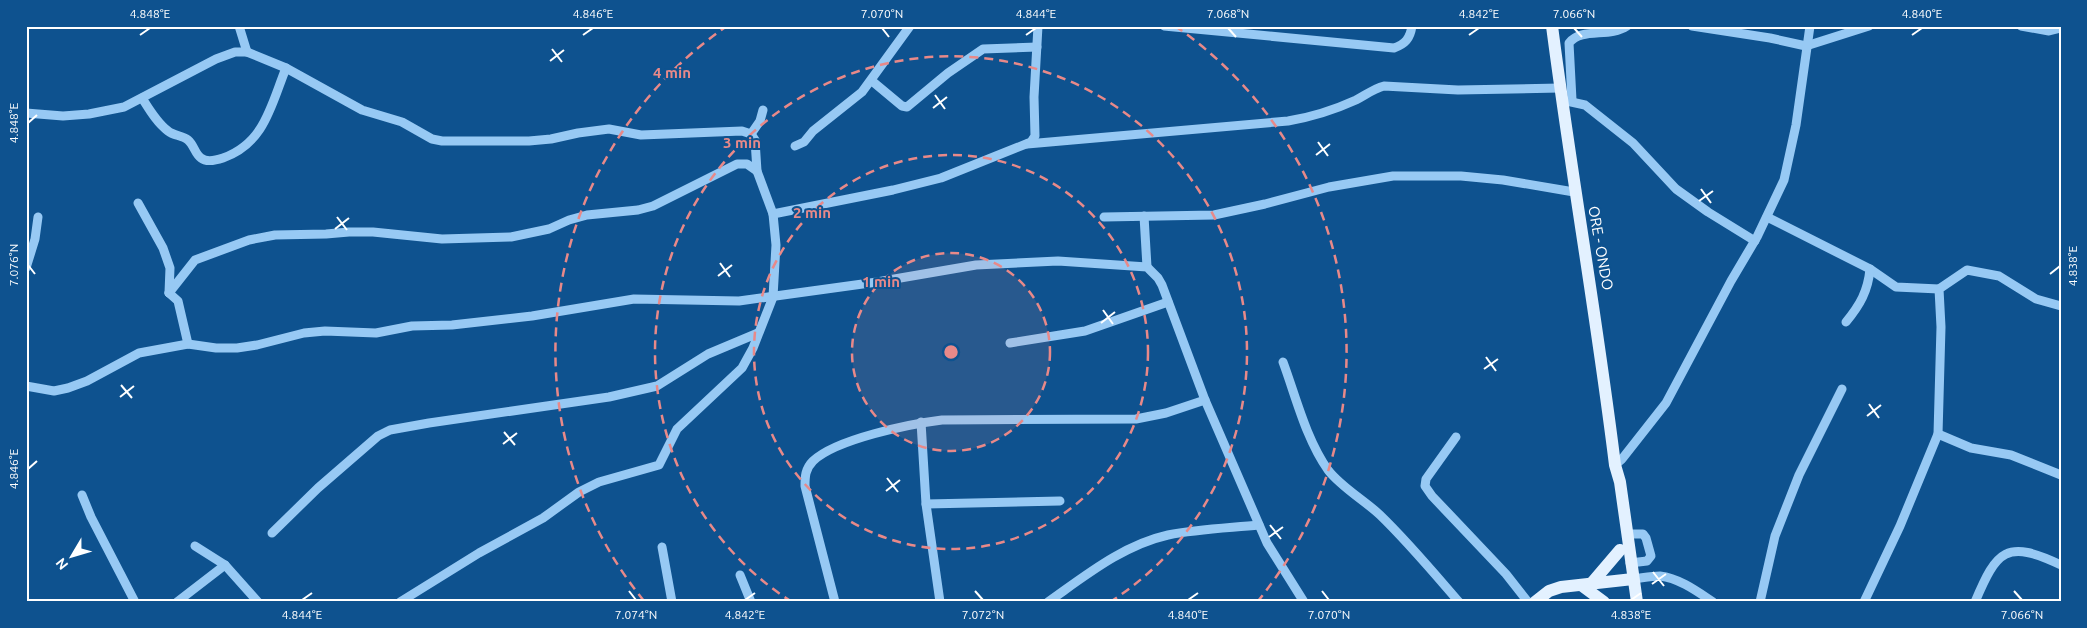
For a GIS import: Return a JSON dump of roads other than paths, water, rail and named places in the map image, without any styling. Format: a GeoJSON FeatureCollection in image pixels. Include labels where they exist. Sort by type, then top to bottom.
{"type":"FeatureCollection","features":[{"type":"Feature","properties":{"kind":"main road","name":"ORE - ONDO"},"geometry":{"type":"LineString","coordinates":[[1552,26],[1565,96],[1574,192],[1594,303],[1616,470]]}},
{"type":"Feature","properties":{"kind":"main road"},"geometry":{"type":"LineString","coordinates":[[1616,470],[1620,482],[1630,563],[1628,602]]}},
{"type":"Feature","properties":{"kind":"main road"},"geometry":{"type":"LineString","coordinates":[[1616,470],[1614,490],[1620,550],[1637,602]]}},
{"type":"Feature","properties":{"kind":"main road"},"geometry":{"type":"LineString","coordinates":[[1586,584],[1620,550]]}},
{"type":"Feature","properties":{"kind":"main road"},"geometry":{"type":"LineString","coordinates":[[1535,602],[1550,591],[1561,587],[1629,580]]}},
{"type":"Feature","properties":{"kind":"main road"},"geometry":{"type":"LineString","coordinates":[[1586,584],[1604,602]]}},
{"type":"Feature","properties":{"kind":"street"},"geometry":{"type":"LineString","coordinates":[[238,26],[247,52]]}},
{"type":"Feature","properties":{"kind":"street"},"geometry":{"type":"LineString","coordinates":[[795,146],[804,142],[812,131],[853,100],[872,81],[910,26]]}},
{"type":"Feature","properties":{"kind":"street"},"geometry":{"type":"LineString","coordinates":[[773,214],[884,192],[941,178],[1031,142],[1035,136],[1034,97],[1038,26]]}},
{"type":"Feature","properties":{"kind":"street"},"geometry":{"type":"LineString","coordinates":[[1164,26],[1394,48],[1404,44],[1411,34],[1412,26]]}},
{"type":"Feature","properties":{"kind":"street"},"geometry":{"type":"LineString","coordinates":[[1565,96],[1569,43],[1574,37],[1585,34],[1618,32],[1627,26]]}},
{"type":"Feature","properties":{"kind":"street"},"geometry":{"type":"LineString","coordinates":[[1692,26],[1770,38],[1806,46],[1870,26]]}},
{"type":"Feature","properties":{"kind":"street"},"geometry":{"type":"LineString","coordinates":[[1616,470],[1622,459],[1666,403],[1731,281],[1755,241],[1784,180],[1796,124],[1810,26]]}},
{"type":"Feature","properties":{"kind":"street"},"geometry":{"type":"LineString","coordinates":[[2021,26],[2049,31],[2061,28]]}},
{"type":"Feature","properties":{"kind":"street"},"geometry":{"type":"LineString","coordinates":[[872,81],[902,106],[907,107],[948,73],[983,49],[1037,47]]}},
{"type":"Feature","properties":{"kind":"street"},"geometry":{"type":"LineString","coordinates":[[26,112],[63,116],[89,114],[124,107],[216,59],[235,52],[247,52],[286,68],[362,110],[402,122],[432,139],[442,141],[536,140],[609,129],[641,135],[720,131],[742,131],[751,134],[755,140],[757,171],[773,214],[776,245],[773,297],[753,348],[742,368],[677,429],[659,465],[599,482],[579,492],[543,518],[479,553],[400,602]]}},
{"type":"Feature","properties":{"kind":"street"},"geometry":{"type":"LineString","coordinates":[[142,98],[161,125],[174,134],[188,139],[202,159],[208,161],[219,159],[233,154],[257,136],[264,125],[286,68]]}},
{"type":"Feature","properties":{"kind":"street"},"geometry":{"type":"LineString","coordinates":[[1027,144],[1288,121],[1329,111],[1384,86],[1565,96],[1584,105],[1633,142],[1676,189],[1755,241]]}},
{"type":"Feature","properties":{"kind":"street"},"geometry":{"type":"LineString","coordinates":[[751,134],[760,121],[763,110]]}},
{"type":"Feature","properties":{"kind":"street"},"geometry":{"type":"LineString","coordinates":[[169,293],[195,260],[248,240],[275,234],[350,232],[442,239],[511,237],[549,229],[569,220],[587,215],[638,210],[653,206],[737,164],[747,164],[757,171]]}},
{"type":"Feature","properties":{"kind":"street"},"geometry":{"type":"LineString","coordinates":[[1104,218],[1214,215],[1329,187],[1393,176],[1462,176],[1503,180],[1574,192]]}},
{"type":"Feature","properties":{"kind":"street"},"geometry":{"type":"LineString","coordinates":[[138,203],[163,248],[170,268],[169,293]]}},
{"type":"Feature","properties":{"kind":"street"},"geometry":{"type":"LineString","coordinates":[[1144,216],[1147,267]]}},
{"type":"Feature","properties":{"kind":"street"},"geometry":{"type":"LineString","coordinates":[[26,268],[35,239],[38,217]]}},
{"type":"Feature","properties":{"kind":"street"},"geometry":{"type":"LineString","coordinates":[[1767,217],[1870,269],[1896,287],[1939,289],[1967,270],[1998,276],[2036,299],[2061,306]]}},
{"type":"Feature","properties":{"kind":"street"},"geometry":{"type":"LineString","coordinates":[[26,386],[54,391],[68,388],[88,381],[139,354],[188,344],[216,348],[237,348],[325,330],[376,333],[412,326],[452,325],[532,316],[634,299],[739,301],[976,265],[1058,261],[1147,267],[1158,278],[1205,400],[1259,525],[1279,563],[1304,602]]}},
{"type":"Feature","properties":{"kind":"street"},"geometry":{"type":"LineString","coordinates":[[1846,322],[1865,296],[1870,269]]}},
{"type":"Feature","properties":{"kind":"street"},"geometry":{"type":"LineString","coordinates":[[1864,602],[1900,526],[1938,434],[1941,327],[1939,289]]}},
{"type":"Feature","properties":{"kind":"street"},"geometry":{"type":"LineString","coordinates":[[169,293],[178,301],[188,344]]}},
{"type":"Feature","properties":{"kind":"street"},"geometry":{"type":"LineString","coordinates":[[1010,343],[1085,331],[1168,302]]}},
{"type":"Feature","properties":{"kind":"street"},"geometry":{"type":"LineString","coordinates":[[272,533],[324,482],[378,436],[390,430],[609,397],[657,386],[708,354],[758,333]]}},
{"type":"Feature","properties":{"kind":"street"},"geometry":{"type":"LineString","coordinates":[[1283,362],[1316,449],[1328,469],[1338,482],[1357,494],[1409,543],[1459,602]]}},
{"type":"Feature","properties":{"kind":"street"},"geometry":{"type":"LineString","coordinates":[[1760,602],[1776,536],[1799,475],[1842,389]]}},
{"type":"Feature","properties":{"kind":"street"},"geometry":{"type":"LineString","coordinates":[[835,602],[805,486],[804,474],[812,462],[836,447],[921,422],[942,420],[1136,419],[1166,413],[1205,400]]}},
{"type":"Feature","properties":{"kind":"street"},"geometry":{"type":"LineString","coordinates":[[921,422],[926,504],[940,602]]}},
{"type":"Feature","properties":{"kind":"street"},"geometry":{"type":"LineString","coordinates":[[1938,434],[1971,448],[2011,455],[2061,475]]}},
{"type":"Feature","properties":{"kind":"street"},"geometry":{"type":"LineString","coordinates":[[1456,437],[1426,479],[1425,486],[1432,496],[1506,574],[1528,602]]}},
{"type":"Feature","properties":{"kind":"street"},"geometry":{"type":"LineString","coordinates":[[82,495],[91,517],[136,602]]}},
{"type":"Feature","properties":{"kind":"street"},"geometry":{"type":"LineString","coordinates":[[926,504],[1060,501]]}},
{"type":"Feature","properties":{"kind":"street"},"geometry":{"type":"LineString","coordinates":[[1048,602],[1122,552],[1145,542],[1167,535],[1199,530],[1259,525]]}},
{"type":"Feature","properties":{"kind":"street"},"geometry":{"type":"LineString","coordinates":[[1626,534],[1643,534],[1651,556],[1647,561],[1630,563]]}},
{"type":"Feature","properties":{"kind":"street"},"geometry":{"type":"LineString","coordinates":[[195,546],[225,565],[258,602]]}},
{"type":"Feature","properties":{"kind":"street"},"geometry":{"type":"LineString","coordinates":[[662,547],[672,602]]}},
{"type":"Feature","properties":{"kind":"street"},"geometry":{"type":"LineString","coordinates":[[1975,602],[1988,573],[2000,556],[2011,551],[2026,553],[2061,565]]}},
{"type":"Feature","properties":{"kind":"street"},"geometry":{"type":"LineString","coordinates":[[177,602],[225,565]]}},
{"type":"Feature","properties":{"kind":"street"},"geometry":{"type":"LineString","coordinates":[[740,575],[751,602]]}},
{"type":"Feature","properties":{"kind":"street"},"geometry":{"type":"LineString","coordinates":[[1629,580],[1653,576],[1668,578],[1714,602]]}}]}
